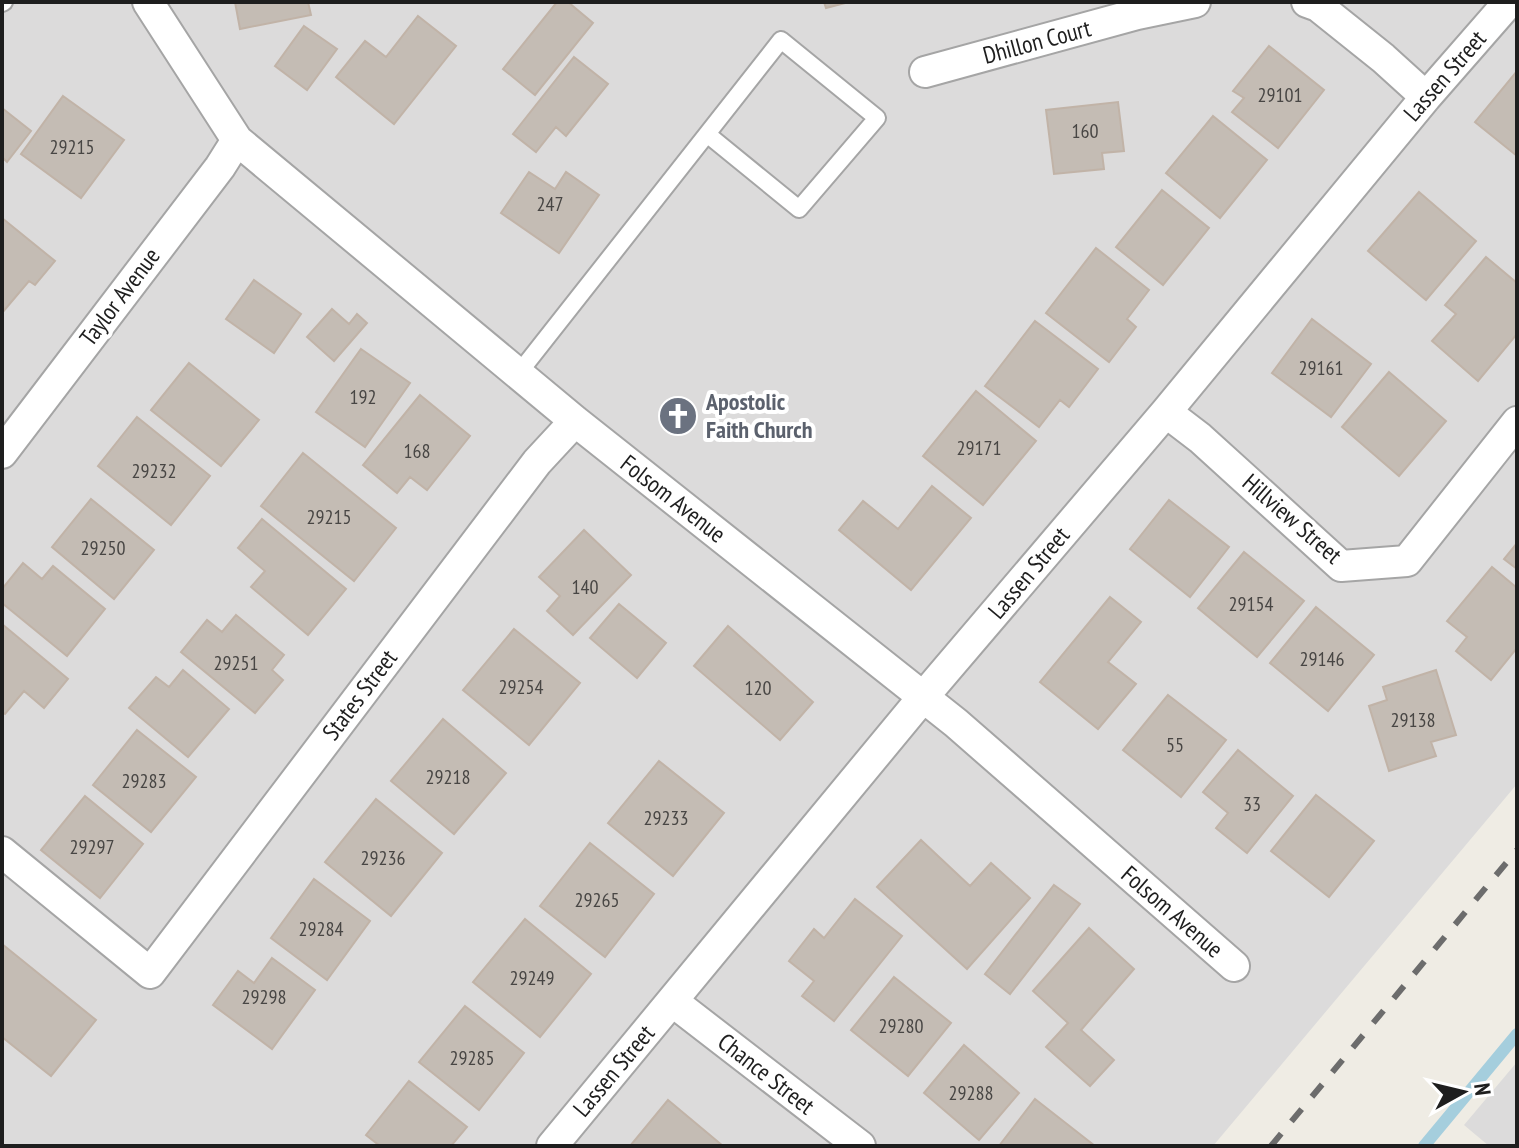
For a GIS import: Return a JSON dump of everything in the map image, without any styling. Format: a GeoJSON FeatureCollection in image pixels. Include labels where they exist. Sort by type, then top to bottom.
{"type":"FeatureCollection","features":[{"type":"Feature","properties":{"kind":"street","name":"Folsom Avenue"},"geometry":{"type":"LineString","coordinates":[[148,2],[237,140],[575,421],[924,696],[1234,966]]}},
{"type":"Feature","properties":{"kind":"street","name":"Dhillon Court"},"geometry":{"type":"LineString","coordinates":[[925,72],[1137,14],[1195,2]]}},
{"type":"Feature","properties":{"kind":"street"},"geometry":{"type":"LineString","coordinates":[[1307,2],[1318,6],[1426,97]]}},
{"type":"Feature","properties":{"kind":"street","name":"Lassen Street"},"geometry":{"type":"LineString","coordinates":[[552,1146],[924,696],[1509,2]]}},
{"type":"Feature","properties":{"kind":"street","name":"Taylor Avenue"},"geometry":{"type":"LineString","coordinates":[[2,453],[220,167],[237,140]]}},
{"type":"Feature","properties":{"kind":"street","name":"Hillview Street"},"geometry":{"type":"LineString","coordinates":[[1166,412],[1200,438],[1341,566],[1407,561],[1517,422]]}},
{"type":"Feature","properties":{"kind":"street","name":"States Street"},"geometry":{"type":"LineString","coordinates":[[2,852],[150,973],[537,462],[575,421]]}},
{"type":"Feature","properties":{"kind":"street","name":"Chance Street"},"geometry":{"type":"LineString","coordinates":[[672,1001],[860,1146]]}},
{"type":"Feature","properties":{"kind":"lane"},"geometry":{"type":"LineString","coordinates":[[518,374],[781,40],[877,118],[799,209],[707,134]]}},
{"type":"Feature","properties":{"kind":"shaded area"},"geometry":{"type":"Polygon","coordinates":[[[2,2],[1517,2],[1517,784],[1213,1146],[2,1146],[2,2]]]}},
{"type":"Feature","properties":{"kind":"shaded area"},"geometry":{"type":"Polygon","coordinates":[[[1517,1062],[1517,1146],[1489,1146],[1464,1125],[1517,1062]]]}},
{"type":"Feature","properties":{"kind":"building"},"geometry":{"type":"Polygon","coordinates":[[[235,2],[308,2],[311,15],[240,29],[235,2]]]}},
{"type":"Feature","properties":{"kind":"building"},"geometry":{"type":"Polygon","coordinates":[[[557,2],[568,2],[593,23],[535,95],[503,69],[557,2]]]}},
{"type":"Feature","properties":{"kind":"building"},"geometry":{"type":"Polygon","coordinates":[[[824,2],[849,2],[826,8],[824,2]]]}},
{"type":"Feature","properties":{"kind":"building"},"geometry":{"type":"Polygon","coordinates":[[[418,16],[456,46],[394,124],[336,77],[365,41],[386,57],[418,16]]]}},
{"type":"Feature","properties":{"kind":"building"},"geometry":{"type":"Polygon","coordinates":[[[304,26],[337,49],[307,90],[275,66],[304,26]]]}},
{"type":"Feature","properties":{"kind":"building"},"geometry":{"type":"Polygon","coordinates":[[[1269,46],[1324,90],[1278,148],[1232,112],[1244,98],[1233,91],[1269,46]]]}},
{"type":"Feature","properties":{"kind":"building"},"geometry":{"type":"Polygon","coordinates":[[[574,57],[608,84],[566,136],[556,127],[536,152],[513,134],[574,57]]]}},
{"type":"Feature","properties":{"kind":"building"},"geometry":{"type":"Polygon","coordinates":[[[1517,71],[1517,156],[1475,122],[1517,71]]]}},
{"type":"Feature","properties":{"kind":"building"},"geometry":{"type":"Polygon","coordinates":[[[63,96],[124,140],[81,198],[21,154],[63,96]]]}},
{"type":"Feature","properties":{"kind":"building"},"geometry":{"type":"Polygon","coordinates":[[[1118,102],[1124,151],[1102,153],[1104,169],[1054,174],[1046,110],[1118,102]]]}},
{"type":"Feature","properties":{"kind":"building"},"geometry":{"type":"Polygon","coordinates":[[[2,108],[31,131],[7,162],[2,157],[2,108]]]}},
{"type":"Feature","properties":{"kind":"building"},"geometry":{"type":"Polygon","coordinates":[[[1213,116],[1267,160],[1220,218],[1166,173],[1213,116]]]}},
{"type":"Feature","properties":{"kind":"building"},"geometry":{"type":"Polygon","coordinates":[[[529,172],[555,189],[566,172],[599,195],[559,253],[501,213],[529,172]]]}},
{"type":"Feature","properties":{"kind":"building"},"geometry":{"type":"Polygon","coordinates":[[[1162,190],[1209,228],[1163,285],[1116,247],[1162,190]]]}},
{"type":"Feature","properties":{"kind":"building"},"geometry":{"type":"Polygon","coordinates":[[[1419,192],[1476,241],[1426,300],[1368,251],[1419,192]]]}},
{"type":"Feature","properties":{"kind":"building"},"geometry":{"type":"Polygon","coordinates":[[[2,218],[55,261],[35,285],[29,281],[2,313],[2,218]]]}},
{"type":"Feature","properties":{"kind":"building"},"geometry":{"type":"Polygon","coordinates":[[[1096,248],[1149,290],[1127,319],[1136,327],[1109,362],[1046,313],[1096,248]]]}},
{"type":"Feature","properties":{"kind":"building"},"geometry":{"type":"Polygon","coordinates":[[[1486,257],[1517,283],[1517,334],[1478,381],[1432,341],[1456,314],[1445,305],[1486,257]]]}},
{"type":"Feature","properties":{"kind":"building"},"geometry":{"type":"Polygon","coordinates":[[[254,280],[301,314],[274,353],[226,319],[254,280]]]}},
{"type":"Feature","properties":{"kind":"building"},"geometry":{"type":"Polygon","coordinates":[[[332,309],[349,324],[357,314],[367,323],[334,361],[307,337],[332,309]]]}},
{"type":"Feature","properties":{"kind":"building"},"geometry":{"type":"Polygon","coordinates":[[[1312,319],[1371,364],[1331,417],[1272,373],[1312,319]]]}},
{"type":"Feature","properties":{"kind":"building"},"geometry":{"type":"Polygon","coordinates":[[[1035,321],[1098,369],[1069,407],[1060,400],[1039,427],[985,386],[1035,321]]]}},
{"type":"Feature","properties":{"kind":"building"},"geometry":{"type":"Polygon","coordinates":[[[361,349],[410,383],[365,447],[316,412],[361,349]]]}},
{"type":"Feature","properties":{"kind":"building"},"geometry":{"type":"Polygon","coordinates":[[[189,363],[259,420],[221,466],[151,410],[189,363]]]}},
{"type":"Feature","properties":{"kind":"building"},"geometry":{"type":"Polygon","coordinates":[[[1389,372],[1446,421],[1399,476],[1342,427],[1389,372]]]}},
{"type":"Feature","properties":{"kind":"building"},"geometry":{"type":"Polygon","coordinates":[[[976,391],[1036,441],[983,505],[923,456],[976,391]]]}},
{"type":"Feature","properties":{"kind":"building"},"geometry":{"type":"Polygon","coordinates":[[[420,395],[470,436],[427,490],[410,477],[397,493],[363,465],[420,395]]]}},
{"type":"Feature","properties":{"kind":"building"},"geometry":{"type":"Polygon","coordinates":[[[137,417],[210,476],[171,525],[98,466],[137,417]]]}},
{"type":"Feature","properties":{"kind":"building"},"geometry":{"type":"Polygon","coordinates":[[[303,453],[396,528],[354,581],[261,506],[303,453]]]}},
{"type":"Feature","properties":{"kind":"building"},"geometry":{"type":"Polygon","coordinates":[[[932,486],[971,518],[911,590],[839,530],[863,501],[898,529],[932,486]]]}},
{"type":"Feature","properties":{"kind":"building"},"geometry":{"type":"Polygon","coordinates":[[[91,499],[154,550],[114,599],[52,547],[91,499]]]}},
{"type":"Feature","properties":{"kind":"building"},"geometry":{"type":"Polygon","coordinates":[[[1169,500],[1229,547],[1190,597],[1130,549],[1169,500]]]}},
{"type":"Feature","properties":{"kind":"building"},"geometry":{"type":"Polygon","coordinates":[[[262,519],[346,589],[308,635],[251,587],[265,571],[238,548],[262,519]]]}},
{"type":"Feature","properties":{"kind":"building"},"geometry":{"type":"Polygon","coordinates":[[[584,530],[631,575],[573,635],[547,611],[560,596],[539,577],[584,530]]]}},
{"type":"Feature","properties":{"kind":"building"},"geometry":{"type":"Polygon","coordinates":[[[1517,543],[1517,569],[1504,559],[1517,543]]]}},
{"type":"Feature","properties":{"kind":"building"},"geometry":{"type":"Polygon","coordinates":[[[1244,552],[1304,601],[1257,657],[1198,608],[1244,552]]]}},
{"type":"Feature","properties":{"kind":"building"},"geometry":{"type":"Polygon","coordinates":[[[23,563],[42,579],[53,566],[105,609],[67,656],[2,603],[2,589],[23,563]]]}},
{"type":"Feature","properties":{"kind":"building"},"geometry":{"type":"Polygon","coordinates":[[[1492,567],[1517,588],[1517,648],[1491,680],[1456,651],[1467,637],[1447,621],[1492,567]]]}},
{"type":"Feature","properties":{"kind":"building"},"geometry":{"type":"Polygon","coordinates":[[[1110,597],[1141,622],[1108,662],[1136,684],[1098,729],[1040,682],[1110,597]]]}},
{"type":"Feature","properties":{"kind":"building"},"geometry":{"type":"Polygon","coordinates":[[[619,604],[666,643],[637,678],[590,638],[619,604]]]}},
{"type":"Feature","properties":{"kind":"building"},"geometry":{"type":"Polygon","coordinates":[[[1316,607],[1374,655],[1328,711],[1270,663],[1316,607]]]}},
{"type":"Feature","properties":{"kind":"building"},"geometry":{"type":"Polygon","coordinates":[[[236,615],[284,655],[272,670],[283,680],[255,713],[181,652],[207,620],[222,632],[236,615]]]}},
{"type":"Feature","properties":{"kind":"building"},"geometry":{"type":"Polygon","coordinates":[[[2,624],[68,679],[44,708],[24,691],[5,714],[2,712],[2,624]]]}},
{"type":"Feature","properties":{"kind":"building"},"geometry":{"type":"Polygon","coordinates":[[[728,626],[813,702],[780,740],[694,666],[728,626]]]}},
{"type":"Feature","properties":{"kind":"building"},"geometry":{"type":"Polygon","coordinates":[[[514,629],[580,683],[529,745],[463,690],[514,629]]]}},
{"type":"Feature","properties":{"kind":"building"},"geometry":{"type":"Polygon","coordinates":[[[183,670],[229,709],[188,757],[129,708],[156,677],[169,687],[183,670]]]}},
{"type":"Feature","properties":{"kind":"building"},"geometry":{"type":"Polygon","coordinates":[[[1436,670],[1456,735],[1431,742],[1436,756],[1389,771],[1369,706],[1387,700],[1383,687],[1436,670]]]}},
{"type":"Feature","properties":{"kind":"building"},"geometry":{"type":"Polygon","coordinates":[[[1168,695],[1226,740],[1181,797],[1123,750],[1168,695]]]}},
{"type":"Feature","properties":{"kind":"building"},"geometry":{"type":"Polygon","coordinates":[[[443,719],[506,773],[454,834],[391,781],[443,719]]]}},
{"type":"Feature","properties":{"kind":"building"},"geometry":{"type":"Polygon","coordinates":[[[137,730],[196,777],[151,832],[93,785],[137,730]]]}},
{"type":"Feature","properties":{"kind":"building"},"geometry":{"type":"Polygon","coordinates":[[[1238,750],[1293,796],[1247,853],[1216,828],[1228,813],[1203,792],[1238,750]]]}},
{"type":"Feature","properties":{"kind":"building"},"geometry":{"type":"Polygon","coordinates":[[[659,761],[724,813],[673,876],[608,823],[659,761]]]}},
{"type":"Feature","properties":{"kind":"building"},"geometry":{"type":"Polygon","coordinates":[[[1316,795],[1374,841],[1329,897],[1271,851],[1316,795]]]}},
{"type":"Feature","properties":{"kind":"building"},"geometry":{"type":"Polygon","coordinates":[[[85,796],[143,844],[100,898],[41,850],[85,796]]]}},
{"type":"Feature","properties":{"kind":"building"},"geometry":{"type":"Polygon","coordinates":[[[376,799],[442,853],[391,916],[325,862],[376,799]]]}},
{"type":"Feature","properties":{"kind":"building"},"geometry":{"type":"Polygon","coordinates":[[[921,840],[970,886],[991,863],[1030,898],[967,969],[877,887],[921,840]]]}},
{"type":"Feature","properties":{"kind":"building"},"geometry":{"type":"Polygon","coordinates":[[[590,843],[654,894],[605,957],[540,906],[590,843]]]}},
{"type":"Feature","properties":{"kind":"building"},"geometry":{"type":"Polygon","coordinates":[[[314,879],[370,921],[327,980],[271,938],[314,879]]]}},
{"type":"Feature","properties":{"kind":"building"},"geometry":{"type":"Polygon","coordinates":[[[1054,885],[1080,904],[1010,994],[985,974],[1054,885]]]}},
{"type":"Feature","properties":{"kind":"building"},"geometry":{"type":"Polygon","coordinates":[[[855,899],[902,936],[834,1021],[802,996],[814,981],[789,961],[814,929],[824,938],[855,899]]]}},
{"type":"Feature","properties":{"kind":"building"},"geometry":{"type":"Polygon","coordinates":[[[525,919],[591,974],[540,1037],[473,982],[525,919]]]}},
{"type":"Feature","properties":{"kind":"building"},"geometry":{"type":"Polygon","coordinates":[[[1089,928],[1134,969],[1081,1030],[1114,1060],[1090,1086],[1046,1047],[1068,1023],[1033,991],[1089,928]]]}},
{"type":"Feature","properties":{"kind":"building"},"geometry":{"type":"Polygon","coordinates":[[[2,944],[96,1020],[51,1076],[2,1037],[2,944]]]}},
{"type":"Feature","properties":{"kind":"building"},"geometry":{"type":"Polygon","coordinates":[[[272,958],[315,990],[272,1049],[213,1005],[238,971],[254,983],[272,958]]]}},
{"type":"Feature","properties":{"kind":"building"},"geometry":{"type":"Polygon","coordinates":[[[894,977],[951,1023],[908,1076],[851,1030],[894,977]]]}},
{"type":"Feature","properties":{"kind":"building"},"geometry":{"type":"Polygon","coordinates":[[[465,1006],[524,1053],[479,1110],[419,1062],[465,1006]]]}},
{"type":"Feature","properties":{"kind":"building"},"geometry":{"type":"Polygon","coordinates":[[[964,1045],[1019,1093],[979,1140],[924,1093],[964,1045]]]}},
{"type":"Feature","properties":{"kind":"building"},"geometry":{"type":"Polygon","coordinates":[[[409,1081],[467,1127],[451,1146],[380,1146],[366,1135],[409,1081]]]}},
{"type":"Feature","properties":{"kind":"building"},"geometry":{"type":"Polygon","coordinates":[[[1035,1099],[1095,1146],[999,1146],[1035,1099]]]}},
{"type":"Feature","properties":{"kind":"building"},"geometry":{"type":"Polygon","coordinates":[[[668,1100],[723,1146],[630,1146],[668,1100]]]}},
{"type":"Feature","properties":{"kind":"waterway"},"geometry":{"type":"LineString","coordinates":[[1424,1146],[1517,1034]]}},
{"type":"Feature","properties":{"kind":"railway"},"geometry":{"type":"LineString","coordinates":[[1271,1146],[1517,850]]}},
{"type":"Feature","properties":{"kind":"place","name":"Apostolic Faith Church"},"geometry":{"type":"Point","coordinates":[678,416]}}]}
